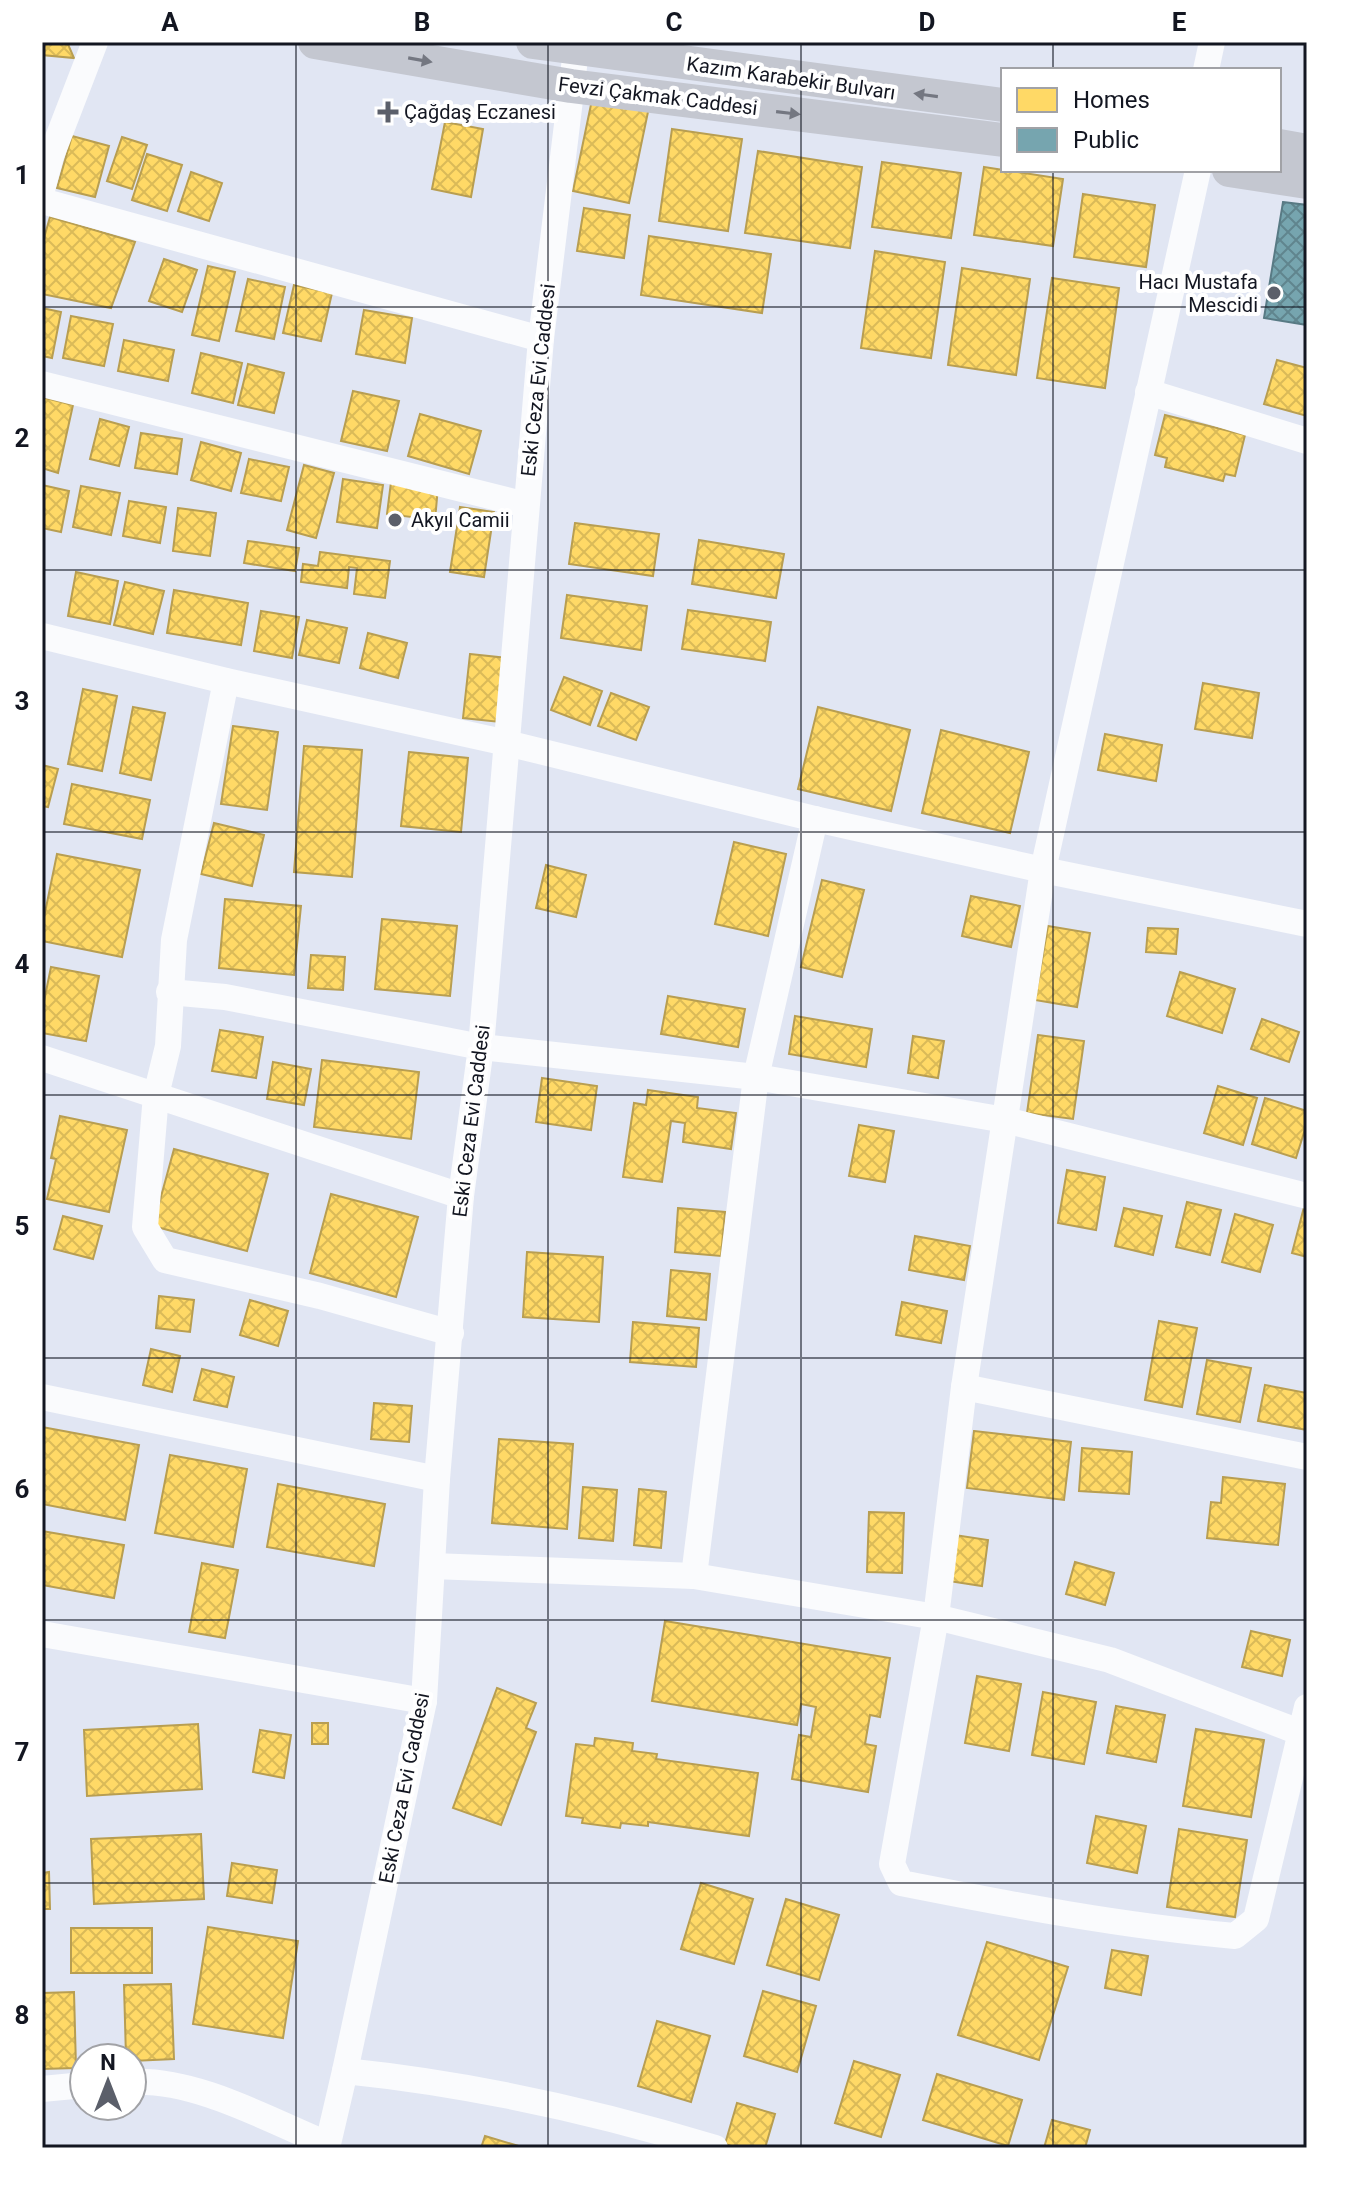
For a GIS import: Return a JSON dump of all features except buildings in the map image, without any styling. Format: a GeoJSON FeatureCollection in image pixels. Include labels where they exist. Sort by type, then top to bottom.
{"type":"FeatureCollection","features":[{"type":"Feature","properties":{"kind":"main road","name":"Fevzi Çakmak Caddesi"},"geometry":{"type":"LineString","coordinates":[[315,42],[571,86],[1001,140]]}},
{"type":"Feature","properties":{"kind":"main road","name":"Kazım Karabekir Bulvarı"},"geometry":{"type":"LineString","coordinates":[[533,42],[1001,105]]}},
{"type":"Feature","properties":{"kind":"main road"},"geometry":{"type":"LineString","coordinates":[[1281,146],[1307,151]]}},
{"type":"Feature","properties":{"kind":"main road"},"geometry":{"type":"LineString","coordinates":[[1242,172],[1307,182]]}},
{"type":"Feature","properties":{"kind":"street"},"geometry":{"type":"LineString","coordinates":[[42,190],[47,156],[95,42]]}},
{"type":"Feature","properties":{"kind":"street"},"geometry":{"type":"LineString","coordinates":[[1206,68],[1212,42]]}},
{"type":"Feature","properties":{"kind":"street","name":"Eski Ceza Evi Caddesi"},"geometry":{"type":"LineString","coordinates":[[327,2146],[424,1701],[437,1479],[461,1196],[481,1047],[541,339],[576,46]]}},
{"type":"Feature","properties":{"kind":"street"},"geometry":{"type":"LineString","coordinates":[[1198,172],[1043,870],[964,1387],[936,1617],[892,1864],[901,1883],[1067,1915],[1235,1936],[1256,1919],[1304,1734],[1307,1707]]}},
{"type":"Feature","properties":{"kind":"street"},"geometry":{"type":"LineString","coordinates":[[42,201],[541,339]]}},
{"type":"Feature","properties":{"kind":"street"},"geometry":{"type":"LineString","coordinates":[[42,384],[526,505]]}},
{"type":"Feature","properties":{"kind":"street"},"geometry":{"type":"LineString","coordinates":[[1148,392],[1307,441]]}},
{"type":"Feature","properties":{"kind":"street"},"geometry":{"type":"LineString","coordinates":[[42,636],[226,681],[507,743],[815,819],[1307,924]]}},
{"type":"Feature","properties":{"kind":"street"},"geometry":{"type":"LineString","coordinates":[[226,681],[174,940],[168,1046],[156,1095],[145,1227],[165,1260],[320,1296],[451,1333]]}},
{"type":"Feature","properties":{"kind":"street"},"geometry":{"type":"LineString","coordinates":[[694,1576],[756,1077],[815,819]]}},
{"type":"Feature","properties":{"kind":"street"},"geometry":{"type":"LineString","coordinates":[[169,992],[225,997],[481,1047],[756,1077],[1005,1120],[1307,1196]]}},
{"type":"Feature","properties":{"kind":"street"},"geometry":{"type":"LineString","coordinates":[[42,1058],[461,1196]]}},
{"type":"Feature","properties":{"kind":"street"},"geometry":{"type":"LineString","coordinates":[[964,1387],[1307,1457]]}},
{"type":"Feature","properties":{"kind":"street"},"geometry":{"type":"LineString","coordinates":[[42,1397],[437,1479]]}},
{"type":"Feature","properties":{"kind":"street"},"geometry":{"type":"LineString","coordinates":[[433,1566],[694,1576],[936,1617],[1110,1660],[1304,1734]]}},
{"type":"Feature","properties":{"kind":"street"},"geometry":{"type":"LineString","coordinates":[[42,1634],[424,1701]]}},
{"type":"Feature","properties":{"kind":"street"},"geometry":{"type":"LineString","coordinates":[[345,2071],[471,2087],[641,2125],[715,2148]]}},
{"type":"Feature","properties":{"kind":"street"},"geometry":{"type":"LineString","coordinates":[[148,2081],[205,2093],[327,2146]]}},
{"type":"Feature","properties":{"kind":"street"},"geometry":{"type":"LineString","coordinates":[[42,2089],[68,2087]]}},
{"type":"Feature","properties":{"kind":"place","name":"Çağdaş Eczanesi"},"geometry":{"type":"Point","coordinates":[388,112]}},
{"type":"Feature","properties":{"kind":"place","name":"Hacı Mustafa Mescidi"},"geometry":{"type":"Point","coordinates":[1274,293]}},
{"type":"Feature","properties":{"kind":"place","name":"Akyıl Camii"},"geometry":{"type":"Point","coordinates":[395,520]}}]}
